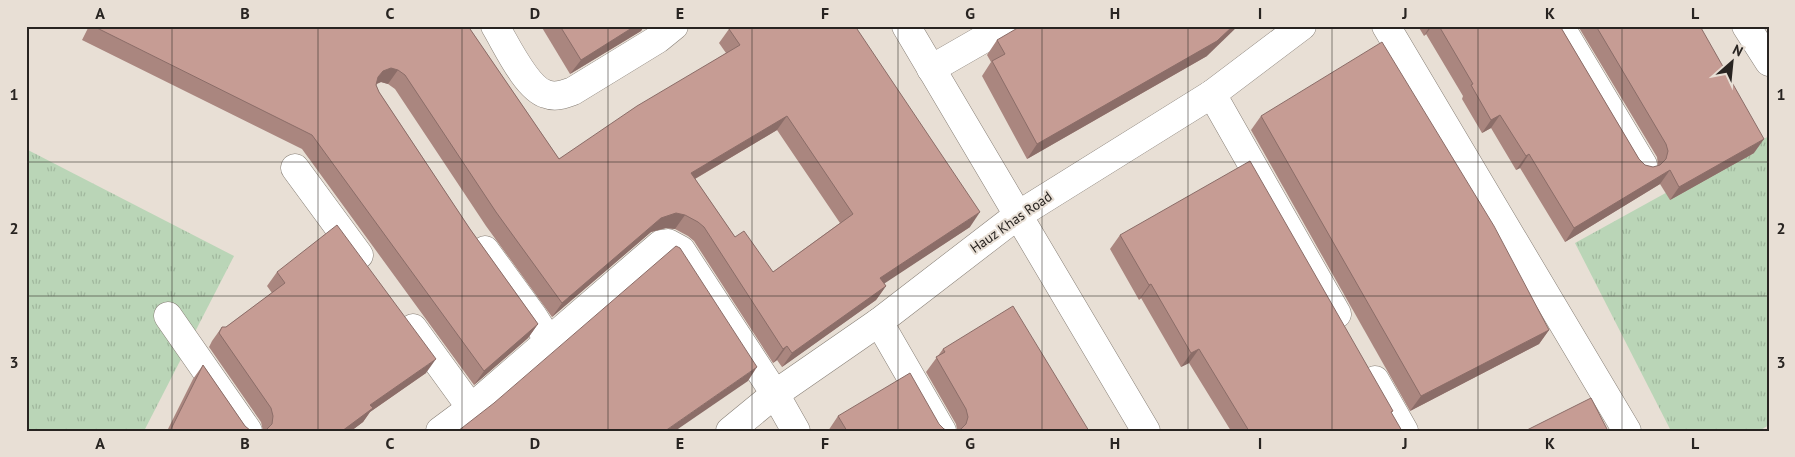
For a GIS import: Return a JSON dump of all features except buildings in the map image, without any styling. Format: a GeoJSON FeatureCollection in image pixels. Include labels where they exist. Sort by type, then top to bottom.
{"type":"FeatureCollection","features":[{"type":"Feature","properties":{"kind":"street"},"geometry":{"type":"LineString","coordinates":[[495,26],[520,68],[533,85],[546,94],[559,96],[573,91],[658,39],[674,26]]}},
{"type":"Feature","properties":{"kind":"street"},"geometry":{"type":"LineString","coordinates":[[906,26],[1146,431]]}},
{"type":"Feature","properties":{"kind":"street"},"geometry":{"type":"LineString","coordinates":[[931,69],[1006,26]]}},
{"type":"Feature","properties":{"kind":"street","name":"Hauz Khas Road"},"geometry":{"type":"LineString","coordinates":[[730,431],[775,394],[879,322],[1018,214],[1212,94],[1302,26]]}},
{"type":"Feature","properties":{"kind":"street"},"geometry":{"type":"LineString","coordinates":[[1386,26],[1627,431]]}},
{"type":"Feature","properties":{"kind":"street"},"geometry":{"type":"LineString","coordinates":[[1560,26],[1643,164]]}},
{"type":"Feature","properties":{"kind":"street"},"geometry":{"type":"LineString","coordinates":[[1746,26],[1769,62]]}},
{"type":"Feature","properties":{"kind":"street"},"geometry":{"type":"LineString","coordinates":[[1212,94],[1350,336]]}},
{"type":"Feature","properties":{"kind":"street"},"geometry":{"type":"LineString","coordinates":[[295,168],[371,272]]}},
{"type":"Feature","properties":{"kind":"street"},"geometry":{"type":"LineString","coordinates":[[468,227],[549,341]]}},
{"type":"Feature","properties":{"kind":"street"},"geometry":{"type":"LineString","coordinates":[[440,431],[471,408],[661,244],[668,243],[681,250],[775,394],[796,431]]}},
{"type":"Feature","properties":{"kind":"street"},"geometry":{"type":"LineString","coordinates":[[401,312],[471,408]]}},
{"type":"Feature","properties":{"kind":"street"},"geometry":{"type":"LineString","coordinates":[[168,316],[248,431]]}},
{"type":"Feature","properties":{"kind":"street"},"geometry":{"type":"LineString","coordinates":[[879,322],[942,431]]}},
{"type":"Feature","properties":{"kind":"street"},"geometry":{"type":"LineString","coordinates":[[1364,362],[1404,431]]}},
{"type":"Feature","properties":{"kind":"green space"},"geometry":{"type":"Polygon","coordinates":[[[1769,136],[1769,425],[1759,431],[1671,431],[1575,243],[1769,136]]]}},
{"type":"Feature","properties":{"kind":"green space"},"geometry":{"type":"Polygon","coordinates":[[[26,149],[234,256],[144,431],[26,431],[26,149]]]}}]}
